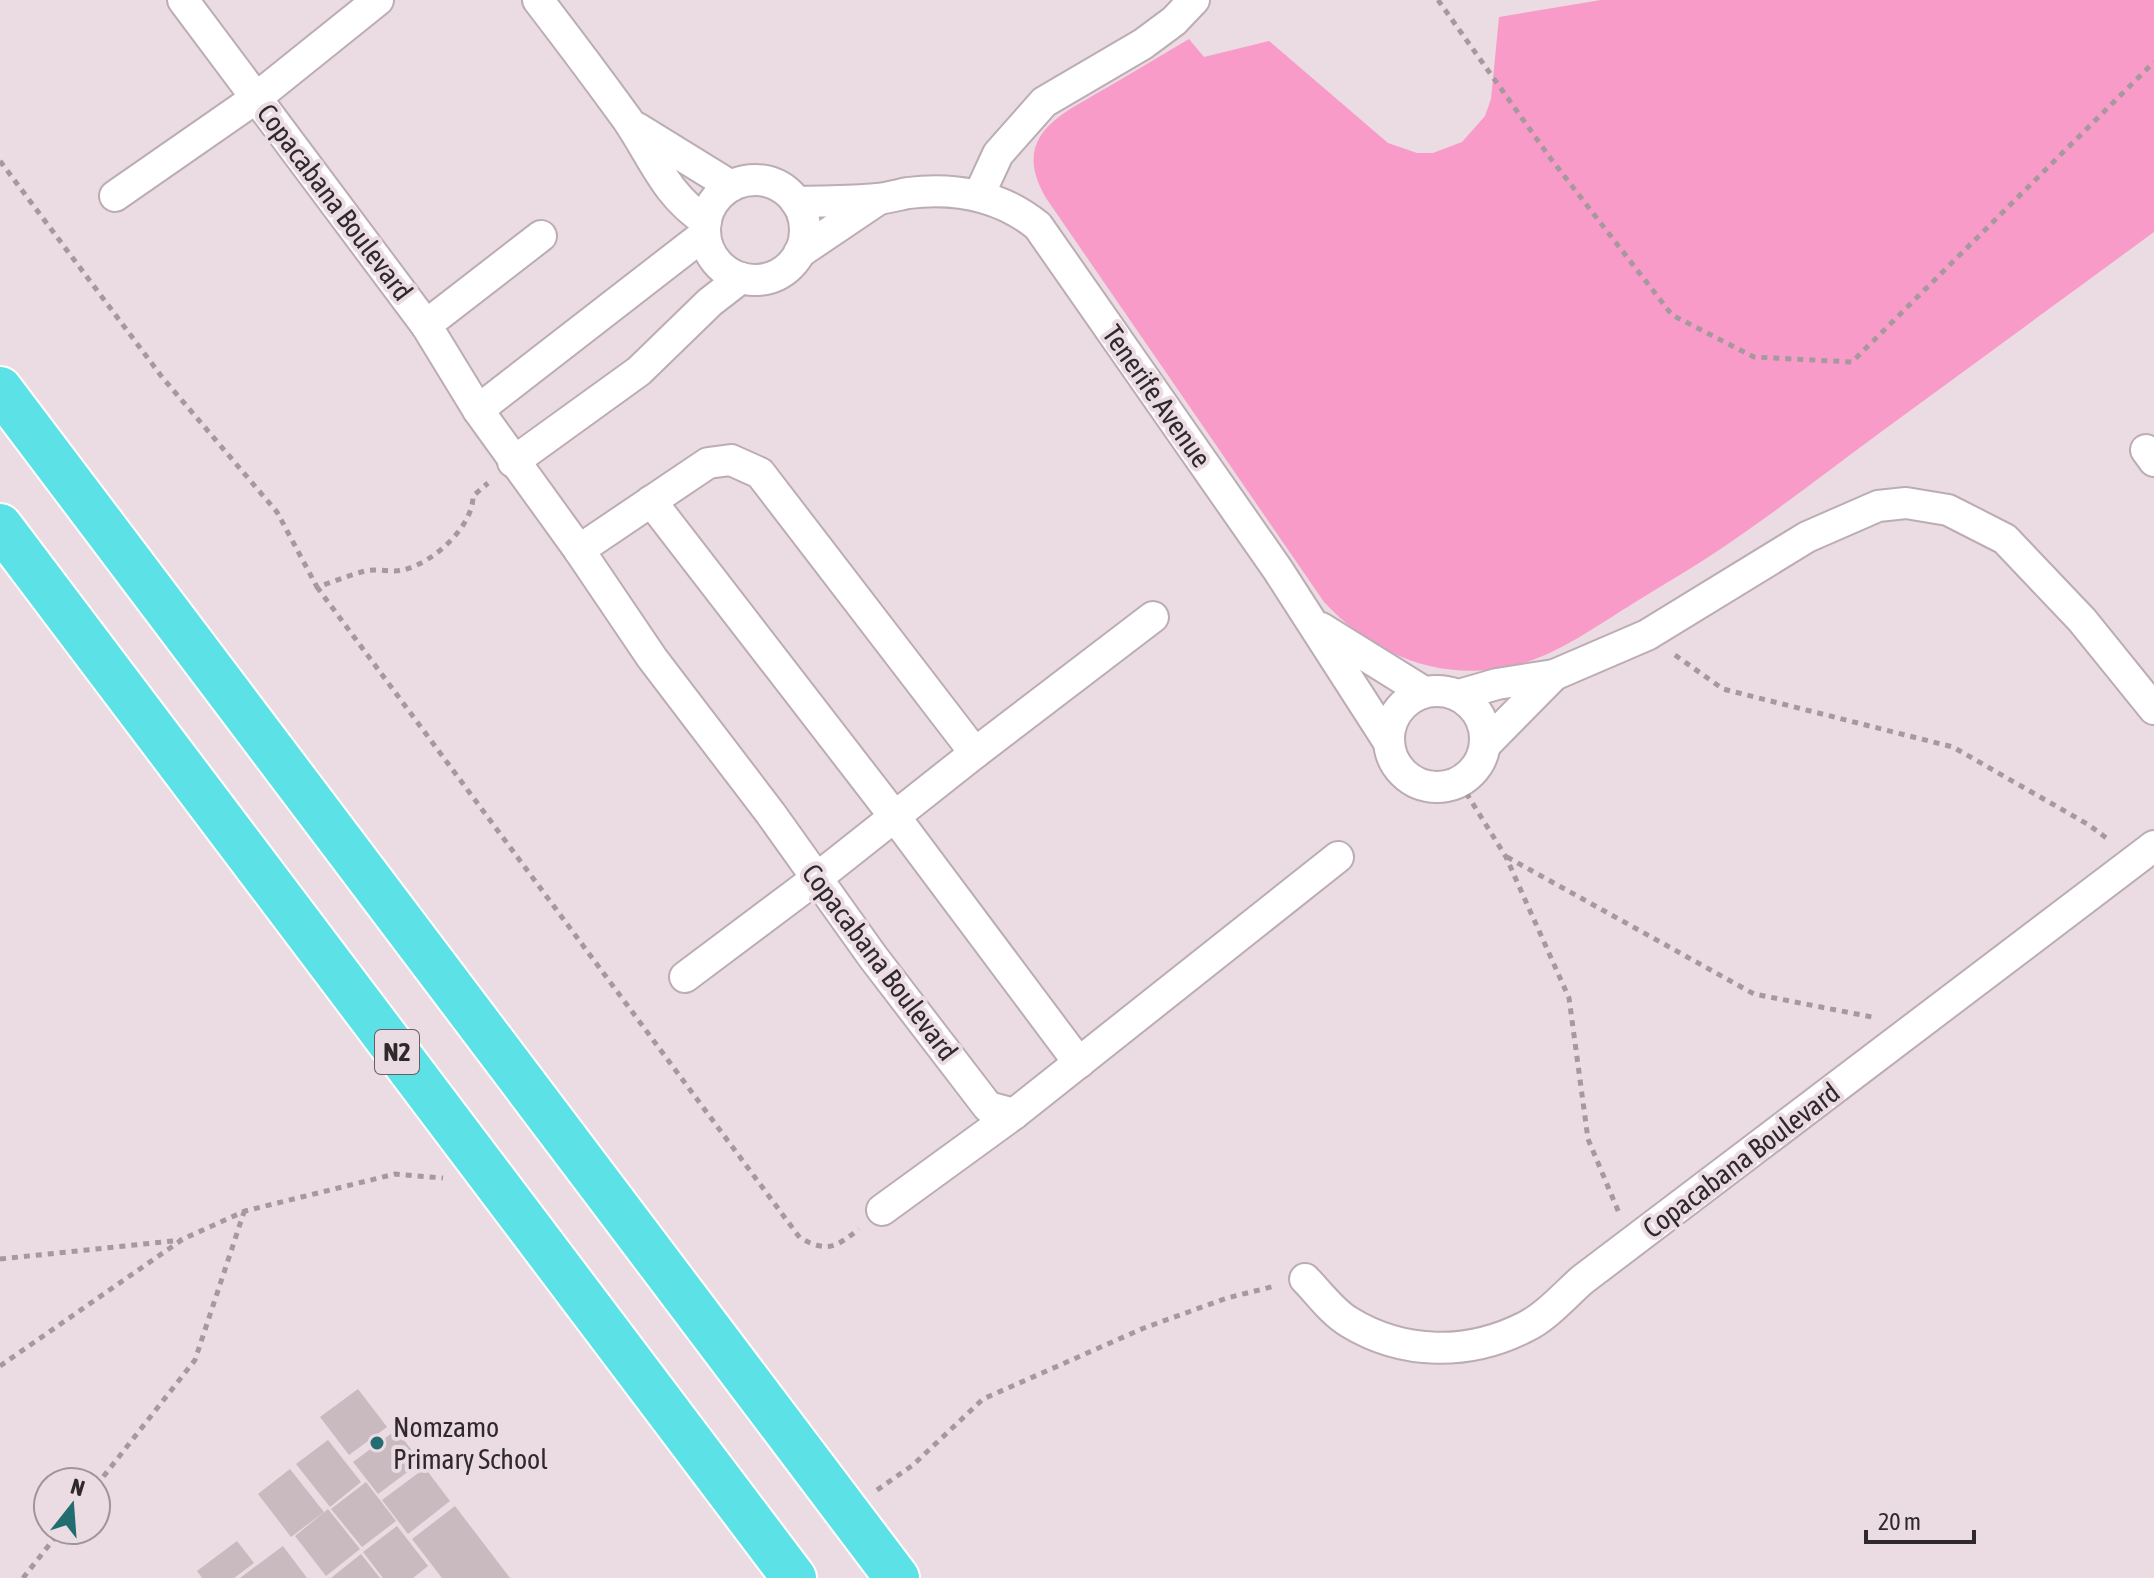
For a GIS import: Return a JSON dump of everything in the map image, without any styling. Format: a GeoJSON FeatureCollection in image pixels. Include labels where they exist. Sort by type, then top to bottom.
{"type":"FeatureCollection","features":[{"type":"Feature","properties":{"kind":"highway"},"geometry":{"type":"LineString","coordinates":[[0,389],[897,1578]]}},
{"type":"Feature","properties":{"kind":"highway","name":"N2"},"geometry":{"type":"LineString","coordinates":[[0,526],[794,1578]]}},
{"type":"Feature","properties":{"kind":"street","name":"Copacabana Boulevard"},"geometry":{"type":"LineString","coordinates":[[183,0],[426,325],[513,462],[579,550],[652,658],[988,1107],[1014,1114]]}},
{"type":"Feature","properties":{"kind":"street"},"geometry":{"type":"LineString","coordinates":[[115,196],[256,98],[378,0]]}},
{"type":"Feature","properties":{"kind":"street"},"geometry":{"type":"LineString","coordinates":[[538,0],[629,122],[675,197],[705,228]]}},
{"type":"Feature","properties":{"kind":"street"},"geometry":{"type":"LineString","coordinates":[[979,195],[998,154],[1044,102],[1143,44],[1174,21],[1194,0]]}},
{"type":"Feature","properties":{"kind":"street"},"geometry":{"type":"LineString","coordinates":[[629,122],[731,186]]}},
{"type":"Feature","properties":{"kind":"street"},"geometry":{"type":"LineString","coordinates":[[748,181],[766,182],[783,189],[796,202],[805,227],[799,253],[781,273],[768,279],[741,278],[727,272],[708,248],[705,228],[710,207],[731,186],[748,181]]}},
{"type":"Feature","properties":{"kind":"street","name":"Tenerife Avenue"},"geometry":{"type":"LineString","coordinates":[[796,202],[879,199],[910,193],[979,195],[1009,206],[1038,226],[1313,622],[1388,741]]}},
{"type":"Feature","properties":{"kind":"street","name":"Tenerife Avenue"},"geometry":{"type":"LineString","coordinates":[[799,253],[879,199]]}},
{"type":"Feature","properties":{"kind":"street"},"geometry":{"type":"LineString","coordinates":[[478,410],[705,228]]}},
{"type":"Feature","properties":{"kind":"street"},"geometry":{"type":"LineString","coordinates":[[426,325],[541,236]]}},
{"type":"Feature","properties":{"kind":"street"},"geometry":{"type":"LineString","coordinates":[[513,462],[639,371],[710,302],[741,278]]}},
{"type":"Feature","properties":{"kind":"street"},"geometry":{"type":"LineString","coordinates":[[579,550],[708,463],[731,460],[760,473],[975,753]]}},
{"type":"Feature","properties":{"kind":"street"},"geometry":{"type":"LineString","coordinates":[[651,501],[895,817],[1079,1063]]}},
{"type":"Feature","properties":{"kind":"street"},"geometry":{"type":"LineString","coordinates":[[1554,675],[1486,744],[1478,767],[1460,783],[1435,788],[1412,781],[1395,764],[1388,741],[1392,720],[1405,702],[1424,692],[1442,691],[1459,695],[1497,684],[1554,675],[1647,635],[1807,537],[1878,506],[1906,503],[1948,510],[2005,539],[2082,620],[2154,709]]}},
{"type":"Feature","properties":{"kind":"street"},"geometry":{"type":"LineString","coordinates":[[685,977],[1153,617]]}},
{"type":"Feature","properties":{"kind":"street","name":"Tenerife Avenue"},"geometry":{"type":"LineString","coordinates":[[1313,622],[1424,692]]}},
{"type":"Feature","properties":{"kind":"street"},"geometry":{"type":"LineString","coordinates":[[1459,695],[1480,715],[1486,744]]}},
{"type":"Feature","properties":{"kind":"street","name":"Copacabana Boulevard"},"geometry":{"type":"LineString","coordinates":[[1305,1279],[1346,1321],[1389,1341],[1437,1350],[1481,1342],[1527,1327],[2145,853]]}},
{"type":"Feature","properties":{"kind":"street"},"geometry":{"type":"LineString","coordinates":[[882,1210],[1014,1114],[1338,857]]}},
{"type":"Feature","properties":{"kind":"path"},"geometry":{"type":"LineString","coordinates":[[1438,0],[1551,159],[1672,315],[1754,357],[1852,362],[2154,62]]}},
{"type":"Feature","properties":{"kind":"path"},"geometry":{"type":"LineString","coordinates":[[0,161],[162,377],[277,512],[317,587],[800,1238],[818,1248],[839,1245],[882,1210]]}},
{"type":"Feature","properties":{"kind":"path"},"geometry":{"type":"LineString","coordinates":[[317,587],[370,570],[400,571],[419,565],[463,528],[473,510],[473,496],[513,462]]}},
{"type":"Feature","properties":{"kind":"path"},"geometry":{"type":"LineString","coordinates":[[1647,635],[1723,689],[1953,747],[2089,825],[2145,853]]}},
{"type":"Feature","properties":{"kind":"path"},"geometry":{"type":"LineString","coordinates":[[1460,783],[1506,857],[1569,998],[1588,1139],[1632,1244]]}},
{"type":"Feature","properties":{"kind":"path"},"geometry":{"type":"LineString","coordinates":[[1506,857],[1754,994],[1918,1026]]}},
{"type":"Feature","properties":{"kind":"path"},"geometry":{"type":"LineString","coordinates":[[0,1366],[183,1239],[245,1211],[395,1174],[495,1183]]}},
{"type":"Feature","properties":{"kind":"path"},"geometry":{"type":"LineString","coordinates":[[112,1466],[195,1360],[245,1211]]}},
{"type":"Feature","properties":{"kind":"path"},"geometry":{"type":"LineString","coordinates":[[0,1259],[183,1239]]}},
{"type":"Feature","properties":{"kind":"path"},"geometry":{"type":"LineString","coordinates":[[846,1511],[913,1465],[983,1399],[1144,1328],[1227,1298],[1305,1279]]}},
{"type":"Feature","properties":{"kind":"path"},"geometry":{"type":"LineString","coordinates":[[23,1578],[48,1546]]}},
{"type":"Feature","properties":{"kind":"shaded area"},"geometry":{"type":"Polygon","coordinates":[[[1601,0],[2154,0],[2154,232],[1761,521],[1588,632],[1551,652],[1511,667],[1466,671],[1420,664],[1378,646],[1341,619],[1324,602],[1046,198],[1036,176],[1034,158],[1037,142],[1058,117],[1189,39],[1204,57],[1269,41],[1388,143],[1417,153],[1433,153],[1462,142],[1485,116],[1491,99],[1499,17],[1601,0]]]}},
{"type":"Feature","properties":{"kind":"building"},"geometry":{"type":"Polygon","coordinates":[[[358,1389],[387,1427],[349,1455],[320,1417],[358,1389]]]}},
{"type":"Feature","properties":{"kind":"building"},"geometry":{"type":"Polygon","coordinates":[[[396,1430],[421,1462],[378,1494],[353,1462],[396,1430]]]}},
{"type":"Feature","properties":{"kind":"building"},"geometry":{"type":"Polygon","coordinates":[[[328,1440],[361,1482],[330,1507],[296,1464],[328,1440]]]}},
{"type":"Feature","properties":{"kind":"building"},"geometry":{"type":"Polygon","coordinates":[[[425,1468],[450,1501],[408,1534],[382,1500],[425,1468]]]}},
{"type":"Feature","properties":{"kind":"building"},"geometry":{"type":"Polygon","coordinates":[[[290,1469],[324,1512],[291,1537],[258,1494],[290,1469]]]}},
{"type":"Feature","properties":{"kind":"building"},"geometry":{"type":"Polygon","coordinates":[[[366,1482],[396,1521],[362,1547],[331,1509],[366,1482]]]}},
{"type":"Feature","properties":{"kind":"building"},"geometry":{"type":"Polygon","coordinates":[[[455,1506],[510,1578],[442,1578],[412,1539],[455,1506]]]}},
{"type":"Feature","properties":{"kind":"building"},"geometry":{"type":"Polygon","coordinates":[[[328,1509],[360,1549],[326,1576],[295,1536],[328,1509]]]}},
{"type":"Feature","properties":{"kind":"building"},"geometry":{"type":"Polygon","coordinates":[[[397,1526],[428,1566],[413,1578],[383,1578],[363,1552],[397,1526]]]}},
{"type":"Feature","properties":{"kind":"building"},"geometry":{"type":"Polygon","coordinates":[[[237,1541],[254,1563],[234,1578],[202,1578],[197,1571],[237,1541]]]}},
{"type":"Feature","properties":{"kind":"building"},"geometry":{"type":"Polygon","coordinates":[[[283,1546],[307,1578],[240,1578],[283,1546]]]}},
{"type":"Feature","properties":{"kind":"building"},"geometry":{"type":"Polygon","coordinates":[[[361,1554],[380,1578],[331,1578],[361,1554]]]}},
{"type":"Feature","properties":{"kind":"place","name":"Nomzamo Primary School"},"geometry":{"type":"Point","coordinates":[377,1443]}}]}
